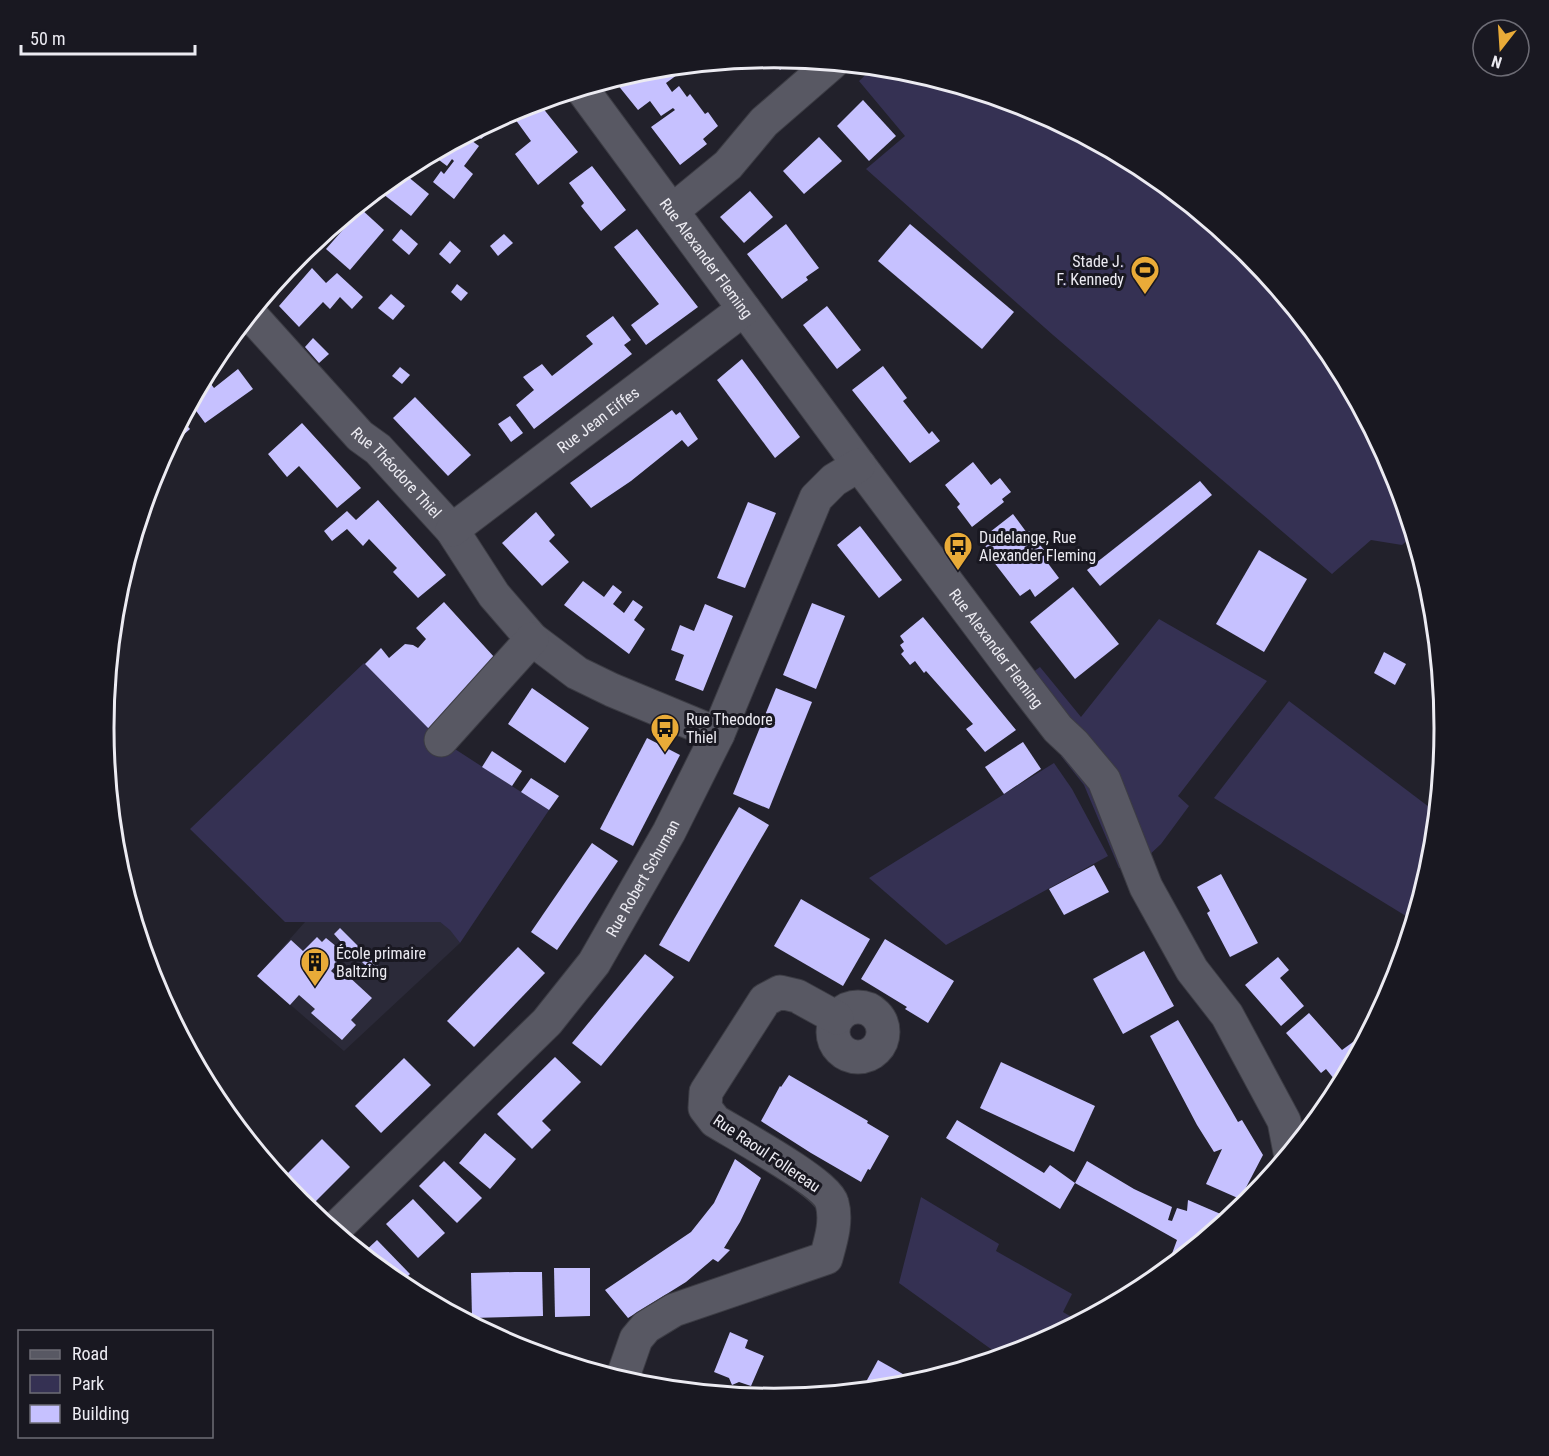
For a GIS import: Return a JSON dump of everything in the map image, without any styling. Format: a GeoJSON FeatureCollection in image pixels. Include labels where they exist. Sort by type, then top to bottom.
{"type":"FeatureCollection","features":[{"type":"Feature","properties":{"kind":"street"},"geometry":{"type":"LineString","coordinates":[[672,211],[728,165],[764,122],[824,70]]}},
{"type":"Feature","properties":{"kind":"street","name":"Rue Alexander Fleming"},"geometry":{"type":"LineString","coordinates":[[587,95],[858,465],[1051,720],[1104,780],[1146,887],[1192,970],[1227,1016],[1284,1121],[1288,1143]]}},
{"type":"Feature","properties":{"kind":"street","name":"Rue Jean Eiffes"},"geometry":{"type":"LineString","coordinates":[[452,530],[744,309]]}},
{"type":"Feature","properties":{"kind":"street","name":"Rue Théodore Thiel"},"geometry":{"type":"LineString","coordinates":[[255,320],[360,436],[378,449],[452,530],[494,595],[532,639],[577,673],[718,734]]}},
{"type":"Feature","properties":{"kind":"street","name":"Rue Robert Schuman"},"geometry":{"type":"LineString","coordinates":[[339,1225],[548,1022],[594,963],[669,832],[718,734],[816,498],[834,480],[858,465]]}},
{"type":"Feature","properties":{"kind":"street"},"geometry":{"type":"LineString","coordinates":[[441,740],[532,639]]}},
{"type":"Feature","properties":{"kind":"street","name":"Rue Raoul Follereau"},"geometry":{"type":"LineString","coordinates":[[621,1370],[636,1339],[646,1327],[674,1310],[826,1258],[835,1221],[832,1200],[815,1183],[715,1121],[705,1108],[706,1092],[765,1000],[780,992],[797,996],[837,1017]]}},
{"type":"Feature","properties":{"kind":"shaded area"},"geometry":{"type":"Polygon","coordinates":[[[305,922],[440,922],[450,929],[460,943],[344,1051],[257,976],[305,922]]]}},
{"type":"Feature","properties":{"kind":"green space","name":"Stade J. F. Kennedy"},"geometry":{"type":"Polygon","coordinates":[[[867,74],[903,80],[945,90],[1027,118],[1105,156],[1177,204],[1210,231],[1271,293],[1324,361],[1367,436],[1385,475],[1407,541],[1402,545],[1371,540],[1332,574],[1053,335],[866,169],[905,136],[859,81],[867,74]]]}},
{"type":"Feature","properties":{"kind":"green space"},"geometry":{"type":"Polygon","coordinates":[[[1159,619],[1267,681],[1178,796],[1189,806],[1161,844],[1131,872],[1119,868],[1084,785],[1061,756],[1074,744],[1021,681],[1040,667],[1081,717],[1159,619]]]}},
{"type":"Feature","properties":{"kind":"green space"},"geometry":{"type":"Polygon","coordinates":[[[364,663],[441,740],[549,810],[460,943],[440,922],[285,922],[190,829],[364,663]]]}},
{"type":"Feature","properties":{"kind":"green space"},"geometry":{"type":"Polygon","coordinates":[[[1289,701],[1430,808],[1422,857],[1407,917],[1214,798],[1289,701]]]}},
{"type":"Feature","properties":{"kind":"green space"},"geometry":{"type":"Polygon","coordinates":[[[1054,763],[1072,789],[1108,856],[946,945],[869,878],[1054,763]]]}},
{"type":"Feature","properties":{"kind":"green space"},"geometry":{"type":"Polygon","coordinates":[[[921,1197],[999,1244],[996,1251],[1072,1294],[1063,1312],[1072,1317],[993,1351],[899,1283],[921,1197]]]}},
{"type":"Feature","properties":{"kind":"building"},"geometry":{"type":"Polygon","coordinates":[[[677,75],[666,83],[672,92],[679,86],[687,97],[690,94],[705,114],[708,112],[718,126],[703,139],[707,144],[680,165],[651,127],[675,110],[673,108],[661,116],[650,101],[638,110],[619,86],[677,75]]]}},
{"type":"Feature","properties":{"kind":"building"},"geometry":{"type":"Polygon","coordinates":[[[863,100],[896,136],[869,161],[837,126],[863,100]]]}},
{"type":"Feature","properties":{"kind":"building"},"geometry":{"type":"Polygon","coordinates":[[[544,110],[578,152],[538,185],[515,154],[531,141],[516,121],[544,110]]]}},
{"type":"Feature","properties":{"kind":"building"},"geometry":{"type":"Polygon","coordinates":[[[819,137],[842,161],[804,194],[783,171],[819,137]]]}},
{"type":"Feature","properties":{"kind":"building"},"geometry":{"type":"Polygon","coordinates":[[[472,141],[479,146],[464,166],[473,174],[454,199],[433,182],[441,171],[444,174],[454,161],[452,159],[447,166],[438,160],[472,141]]]}},
{"type":"Feature","properties":{"kind":"building"},"geometry":{"type":"Polygon","coordinates":[[[592,166],[626,210],[601,231],[581,206],[584,203],[569,183],[592,166]]]}},
{"type":"Feature","properties":{"kind":"building"},"geometry":{"type":"Polygon","coordinates":[[[410,178],[429,194],[411,216],[385,195],[410,178]]]}},
{"type":"Feature","properties":{"kind":"building"},"geometry":{"type":"Polygon","coordinates":[[[750,191],[773,217],[744,243],[720,217],[750,191]]]}},
{"type":"Feature","properties":{"kind":"building"},"geometry":{"type":"Polygon","coordinates":[[[363,211],[384,230],[350,270],[326,249],[349,223],[363,211]]]}},
{"type":"Feature","properties":{"kind":"building"},"geometry":{"type":"Polygon","coordinates":[[[786,224],[819,268],[806,277],[808,280],[782,299],[747,254],[786,224]]]}},
{"type":"Feature","properties":{"kind":"building"},"geometry":{"type":"Polygon","coordinates":[[[910,224],[1014,312],[982,349],[878,261],[910,224]]]}},
{"type":"Feature","properties":{"kind":"building"},"geometry":{"type":"Polygon","coordinates":[[[401,229],[418,244],[409,255],[392,240],[401,229]]]}},
{"type":"Feature","properties":{"kind":"building"},"geometry":{"type":"Polygon","coordinates":[[[637,229],[698,307],[646,345],[631,325],[659,304],[614,247],[637,229]]]}},
{"type":"Feature","properties":{"kind":"building"},"geometry":{"type":"Polygon","coordinates":[[[504,234],[513,243],[498,256],[490,246],[504,234]]]}},
{"type":"Feature","properties":{"kind":"building"},"geometry":{"type":"Polygon","coordinates":[[[450,241],[461,251],[450,264],[439,254],[450,241]]]}},
{"type":"Feature","properties":{"kind":"building"},"geometry":{"type":"Polygon","coordinates":[[[312,268],[326,283],[337,273],[363,297],[352,309],[340,297],[330,309],[323,302],[299,327],[279,306],[312,268]]]}},
{"type":"Feature","properties":{"kind":"building"},"geometry":{"type":"Polygon","coordinates":[[[457,284],[468,293],[461,301],[451,292],[457,284]]]}},
{"type":"Feature","properties":{"kind":"building"},"geometry":{"type":"Polygon","coordinates":[[[391,294],[405,306],[393,320],[378,308],[391,294]]]}},
{"type":"Feature","properties":{"kind":"building"},"geometry":{"type":"Polygon","coordinates":[[[827,306],[861,350],[837,369],[803,325],[827,306]]]}},
{"type":"Feature","properties":{"kind":"building"},"geometry":{"type":"Polygon","coordinates":[[[613,316],[631,340],[624,345],[632,354],[534,429],[516,405],[534,390],[523,377],[542,364],[552,376],[593,344],[586,336],[613,316]]]}},
{"type":"Feature","properties":{"kind":"building"},"geometry":{"type":"Polygon","coordinates":[[[313,338],[329,354],[319,363],[305,347],[313,338]]]}},
{"type":"Feature","properties":{"kind":"building"},"geometry":{"type":"Polygon","coordinates":[[[742,359],[800,437],[775,458],[717,380],[742,359]]]}},
{"type":"Feature","properties":{"kind":"building"},"geometry":{"type":"Polygon","coordinates":[[[883,366],[907,398],[903,401],[929,434],[932,431],[940,441],[910,463],[852,390],[883,366]]]}},
{"type":"Feature","properties":{"kind":"building"},"geometry":{"type":"Polygon","coordinates":[[[400,367],[410,375],[402,384],[392,376],[400,367]]]}},
{"type":"Feature","properties":{"kind":"building"},"geometry":{"type":"Polygon","coordinates":[[[238,369],[253,389],[205,423],[196,410],[211,384],[214,388],[238,369]]]}},
{"type":"Feature","properties":{"kind":"building"},"geometry":{"type":"Polygon","coordinates":[[[415,397],[471,455],[448,476],[393,418],[415,397]]]}},
{"type":"Feature","properties":{"kind":"building"},"geometry":{"type":"Polygon","coordinates":[[[672,410],[676,415],[680,412],[698,439],[688,447],[682,440],[631,481],[591,508],[570,483],[672,410]]]}},
{"type":"Feature","properties":{"kind":"building"},"geometry":{"type":"Polygon","coordinates":[[[510,416],[523,433],[511,442],[498,424],[510,416]]]}},
{"type":"Feature","properties":{"kind":"building"},"geometry":{"type":"Polygon","coordinates":[[[302,423],[361,488],[337,508],[299,466],[287,477],[268,454],[302,423]]]}},
{"type":"Feature","properties":{"kind":"building"},"geometry":{"type":"Polygon","coordinates":[[[973,462],[991,485],[1000,478],[1011,492],[1002,499],[1004,502],[972,527],[957,507],[960,504],[945,485],[973,462]]]}},
{"type":"Feature","properties":{"kind":"building"},"geometry":{"type":"Polygon","coordinates":[[[1200,481],[1212,495],[1100,586],[1087,570],[1200,481]]]}},
{"type":"Feature","properties":{"kind":"building"},"geometry":{"type":"Polygon","coordinates":[[[378,500],[446,575],[418,598],[393,572],[397,568],[369,539],[363,546],[347,529],[332,541],[324,531],[347,511],[356,520],[378,500]]]}},
{"type":"Feature","properties":{"kind":"building"},"geometry":{"type":"Polygon","coordinates":[[[748,502],[776,513],[745,588],[717,578],[748,502]]]}},
{"type":"Feature","properties":{"kind":"building"},"geometry":{"type":"Polygon","coordinates":[[[536,512],[555,535],[549,541],[569,562],[542,586],[502,543],[536,512]]]}},
{"type":"Feature","properties":{"kind":"building"},"geometry":{"type":"Polygon","coordinates":[[[1013,514],[1048,555],[1044,558],[1059,578],[1035,597],[1030,589],[1020,596],[983,548],[995,539],[990,532],[1013,514]]]}},
{"type":"Feature","properties":{"kind":"building"},"geometry":{"type":"Polygon","coordinates":[[[860,526],[902,580],[879,598],[837,545],[860,526]]]}},
{"type":"Feature","properties":{"kind":"building"},"geometry":{"type":"Polygon","coordinates":[[[1259,550],[1307,579],[1264,652],[1216,624],[1259,550]]]}},
{"type":"Feature","properties":{"kind":"building"},"geometry":{"type":"Polygon","coordinates":[[[583,581],[604,597],[613,585],[622,592],[613,604],[624,613],[633,600],[643,607],[634,620],[645,629],[629,654],[564,605],[583,581]]]}},
{"type":"Feature","properties":{"kind":"building"},"geometry":{"type":"Polygon","coordinates":[[[1073,587],[1119,644],[1075,679],[1030,622],[1073,587]]]}},
{"type":"Feature","properties":{"kind":"building"},"geometry":{"type":"Polygon","coordinates":[[[444,602],[495,658],[432,732],[365,664],[381,648],[389,658],[405,644],[418,648],[426,639],[416,628],[444,602]]]}},
{"type":"Feature","properties":{"kind":"building"},"geometry":{"type":"Polygon","coordinates":[[[812,603],[845,616],[816,689],[783,675],[812,603]]]}},
{"type":"Feature","properties":{"kind":"building"},"geometry":{"type":"Polygon","coordinates":[[[705,604],[733,616],[703,691],[675,680],[684,655],[671,650],[680,625],[694,631],[705,604]]]}},
{"type":"Feature","properties":{"kind":"building"},"geometry":{"type":"Polygon","coordinates":[[[923,617],[1016,730],[985,752],[966,729],[973,724],[926,671],[924,673],[915,661],[910,665],[901,654],[904,651],[900,645],[904,642],[900,636],[923,617]]]}},
{"type":"Feature","properties":{"kind":"building"},"geometry":{"type":"Polygon","coordinates":[[[1384,652],[1406,664],[1395,685],[1374,673],[1384,652]]]}},
{"type":"Feature","properties":{"kind":"building"},"geometry":{"type":"Polygon","coordinates":[[[532,688],[589,728],[565,763],[508,724],[532,688]]]}},
{"type":"Feature","properties":{"kind":"building"},"geometry":{"type":"Polygon","coordinates":[[[776,688],[812,702],[769,809],[733,794],[776,688]]]}},
{"type":"Feature","properties":{"kind":"building"},"geometry":{"type":"Polygon","coordinates":[[[647,738],[680,755],[633,846],[600,829],[647,738]]]}},
{"type":"Feature","properties":{"kind":"building"},"geometry":{"type":"Polygon","coordinates":[[[1023,742],[1041,769],[1004,794],[985,767],[1023,742]]]}},
{"type":"Feature","properties":{"kind":"building"},"geometry":{"type":"Polygon","coordinates":[[[492,751],[522,771],[512,786],[482,767],[492,751]]]}},
{"type":"Feature","properties":{"kind":"building"},"geometry":{"type":"Polygon","coordinates":[[[531,778],[559,796],[549,810],[521,792],[531,778]]]}},
{"type":"Feature","properties":{"kind":"building"},"geometry":{"type":"Polygon","coordinates":[[[739,807],[769,825],[689,962],[659,945],[739,807]]]}},
{"type":"Feature","properties":{"kind":"building"},"geometry":{"type":"Polygon","coordinates":[[[592,843],[618,861],[557,950],[531,932],[592,843]]]}},
{"type":"Feature","properties":{"kind":"building"},"geometry":{"type":"Polygon","coordinates":[[[1094,865],[1109,892],[1064,915],[1049,889],[1094,865]]]}},
{"type":"Feature","properties":{"kind":"building"},"geometry":{"type":"Polygon","coordinates":[[[1221,874],[1258,943],[1230,957],[1207,913],[1210,911],[1197,887],[1221,874]]]}},
{"type":"Feature","properties":{"kind":"building"},"geometry":{"type":"Polygon","coordinates":[[[801,899],[870,939],[843,986],[774,946],[801,899]]]}},
{"type":"Feature","properties":{"kind":"building","name":"École primaire Baltzing"},"geometry":{"type":"Polygon","coordinates":[[[340,928],[381,969],[375,975],[350,950],[331,971],[340,979],[346,974],[372,998],[351,1020],[356,1025],[342,1040],[311,1013],[315,1009],[299,995],[290,1005],[257,976],[291,940],[303,951],[317,937],[322,942],[326,938],[337,947],[342,943],[334,934],[340,928]]]}},
{"type":"Feature","properties":{"kind":"building"},"geometry":{"type":"Polygon","coordinates":[[[885,939],[954,981],[928,1023],[905,1009],[907,1007],[861,979],[885,939]]]}},
{"type":"Feature","properties":{"kind":"building"},"geometry":{"type":"Polygon","coordinates":[[[518,947],[545,973],[474,1047],[447,1021],[518,947]]]}},
{"type":"Feature","properties":{"kind":"building"},"geometry":{"type":"Polygon","coordinates":[[[1144,951],[1174,1006],[1123,1034],[1093,979],[1144,951]]]}},
{"type":"Feature","properties":{"kind":"building"},"geometry":{"type":"Polygon","coordinates":[[[645,954],[674,977],[601,1066],[572,1043],[645,954]]]}},
{"type":"Feature","properties":{"kind":"building"},"geometry":{"type":"Polygon","coordinates":[[[1278,957],[1289,970],[1280,978],[1304,1006],[1281,1026],[1245,985],[1278,957]]]}},
{"type":"Feature","properties":{"kind":"building"},"geometry":{"type":"Polygon","coordinates":[[[1309,1013],[1342,1050],[1353,1042],[1355,1043],[1334,1079],[1326,1069],[1321,1073],[1286,1033],[1309,1013]]]}},
{"type":"Feature","properties":{"kind":"building"},"geometry":{"type":"Polygon","coordinates":[[[1178,1020],[1238,1122],[1242,1120],[1263,1155],[1238,1198],[1206,1184],[1222,1149],[1214,1152],[1197,1125],[1150,1036],[1178,1020]]]}},
{"type":"Feature","properties":{"kind":"building"},"geometry":{"type":"Polygon","coordinates":[[[555,1057],[581,1082],[542,1121],[551,1130],[532,1149],[497,1114],[555,1057]]]}},
{"type":"Feature","properties":{"kind":"building"},"geometry":{"type":"Polygon","coordinates":[[[404,1058],[431,1085],[381,1133],[355,1106],[404,1058]]]}},
{"type":"Feature","properties":{"kind":"building"},"geometry":{"type":"Polygon","coordinates":[[[1001,1062],[1095,1106],[1074,1152],[980,1108],[1001,1062]]]}},
{"type":"Feature","properties":{"kind":"building"},"geometry":{"type":"Polygon","coordinates":[[[789,1075],[868,1121],[867,1123],[889,1136],[861,1182],[761,1121],[780,1086],[789,1075]]]}},
{"type":"Feature","properties":{"kind":"building"},"geometry":{"type":"Polygon","coordinates":[[[957,1120],[1044,1173],[1050,1165],[1075,1183],[1060,1209],[946,1138],[957,1120]]]}},
{"type":"Feature","properties":{"kind":"building"},"geometry":{"type":"Polygon","coordinates":[[[485,1133],[516,1159],[490,1189],[459,1163],[485,1133]]]}},
{"type":"Feature","properties":{"kind":"building"},"geometry":{"type":"Polygon","coordinates":[[[322,1139],[350,1167],[315,1202],[288,1173],[322,1139]]]}},
{"type":"Feature","properties":{"kind":"building"},"geometry":{"type":"Polygon","coordinates":[[[735,1159],[761,1178],[740,1222],[724,1248],[730,1250],[718,1262],[713,1259],[686,1282],[628,1318],[605,1290],[691,1232],[714,1203],[735,1159]]]}},
{"type":"Feature","properties":{"kind":"building"},"geometry":{"type":"Polygon","coordinates":[[[444,1161],[482,1198],[457,1223],[419,1186],[444,1161]]]}},
{"type":"Feature","properties":{"kind":"building"},"geometry":{"type":"Polygon","coordinates":[[[1087,1161],[1134,1189],[1172,1207],[1168,1220],[1172,1221],[1177,1208],[1187,1211],[1188,1200],[1221,1214],[1171,1256],[1177,1240],[1075,1183],[1087,1161]]]}},
{"type":"Feature","properties":{"kind":"building"},"geometry":{"type":"Polygon","coordinates":[[[413,1199],[445,1233],[418,1258],[386,1224],[413,1199]]]}},
{"type":"Feature","properties":{"kind":"building"},"geometry":{"type":"Polygon","coordinates":[[[377,1240],[410,1274],[407,1277],[368,1249],[377,1240]]]}},
{"type":"Feature","properties":{"kind":"building"},"geometry":{"type":"Polygon","coordinates":[[[554,1268],[590,1268],[590,1316],[555,1317],[554,1268]]]}},
{"type":"Feature","properties":{"kind":"building"},"geometry":{"type":"Polygon","coordinates":[[[542,1272],[543,1316],[478,1318],[472,1315],[471,1273],[542,1272]]]}},
{"type":"Feature","properties":{"kind":"building"},"geometry":{"type":"Polygon","coordinates":[[[730,1332],[748,1340],[745,1348],[764,1356],[751,1386],[739,1382],[732,1385],[729,1378],[714,1372],[730,1332]]]}},
{"type":"Feature","properties":{"kind":"building"},"geometry":{"type":"Polygon","coordinates":[[[878,1360],[905,1375],[903,1376],[866,1382],[878,1360]]]}},
{"type":"Feature","properties":{"kind":"place","name":"Stade J. F. Kennedy"},"geometry":{"type":"Point","coordinates":[1145,296]}},
{"type":"Feature","properties":{"kind":"place","name":"Dudelange, Rue Alexander Fleming"},"geometry":{"type":"Point","coordinates":[958,572]}},
{"type":"Feature","properties":{"kind":"place","name":"Rue Theodore Thiel"},"geometry":{"type":"Point","coordinates":[665,754]}},
{"type":"Feature","properties":{"kind":"place","name":"École primaire Baltzing"},"geometry":{"type":"Point","coordinates":[315,988]}}]}
